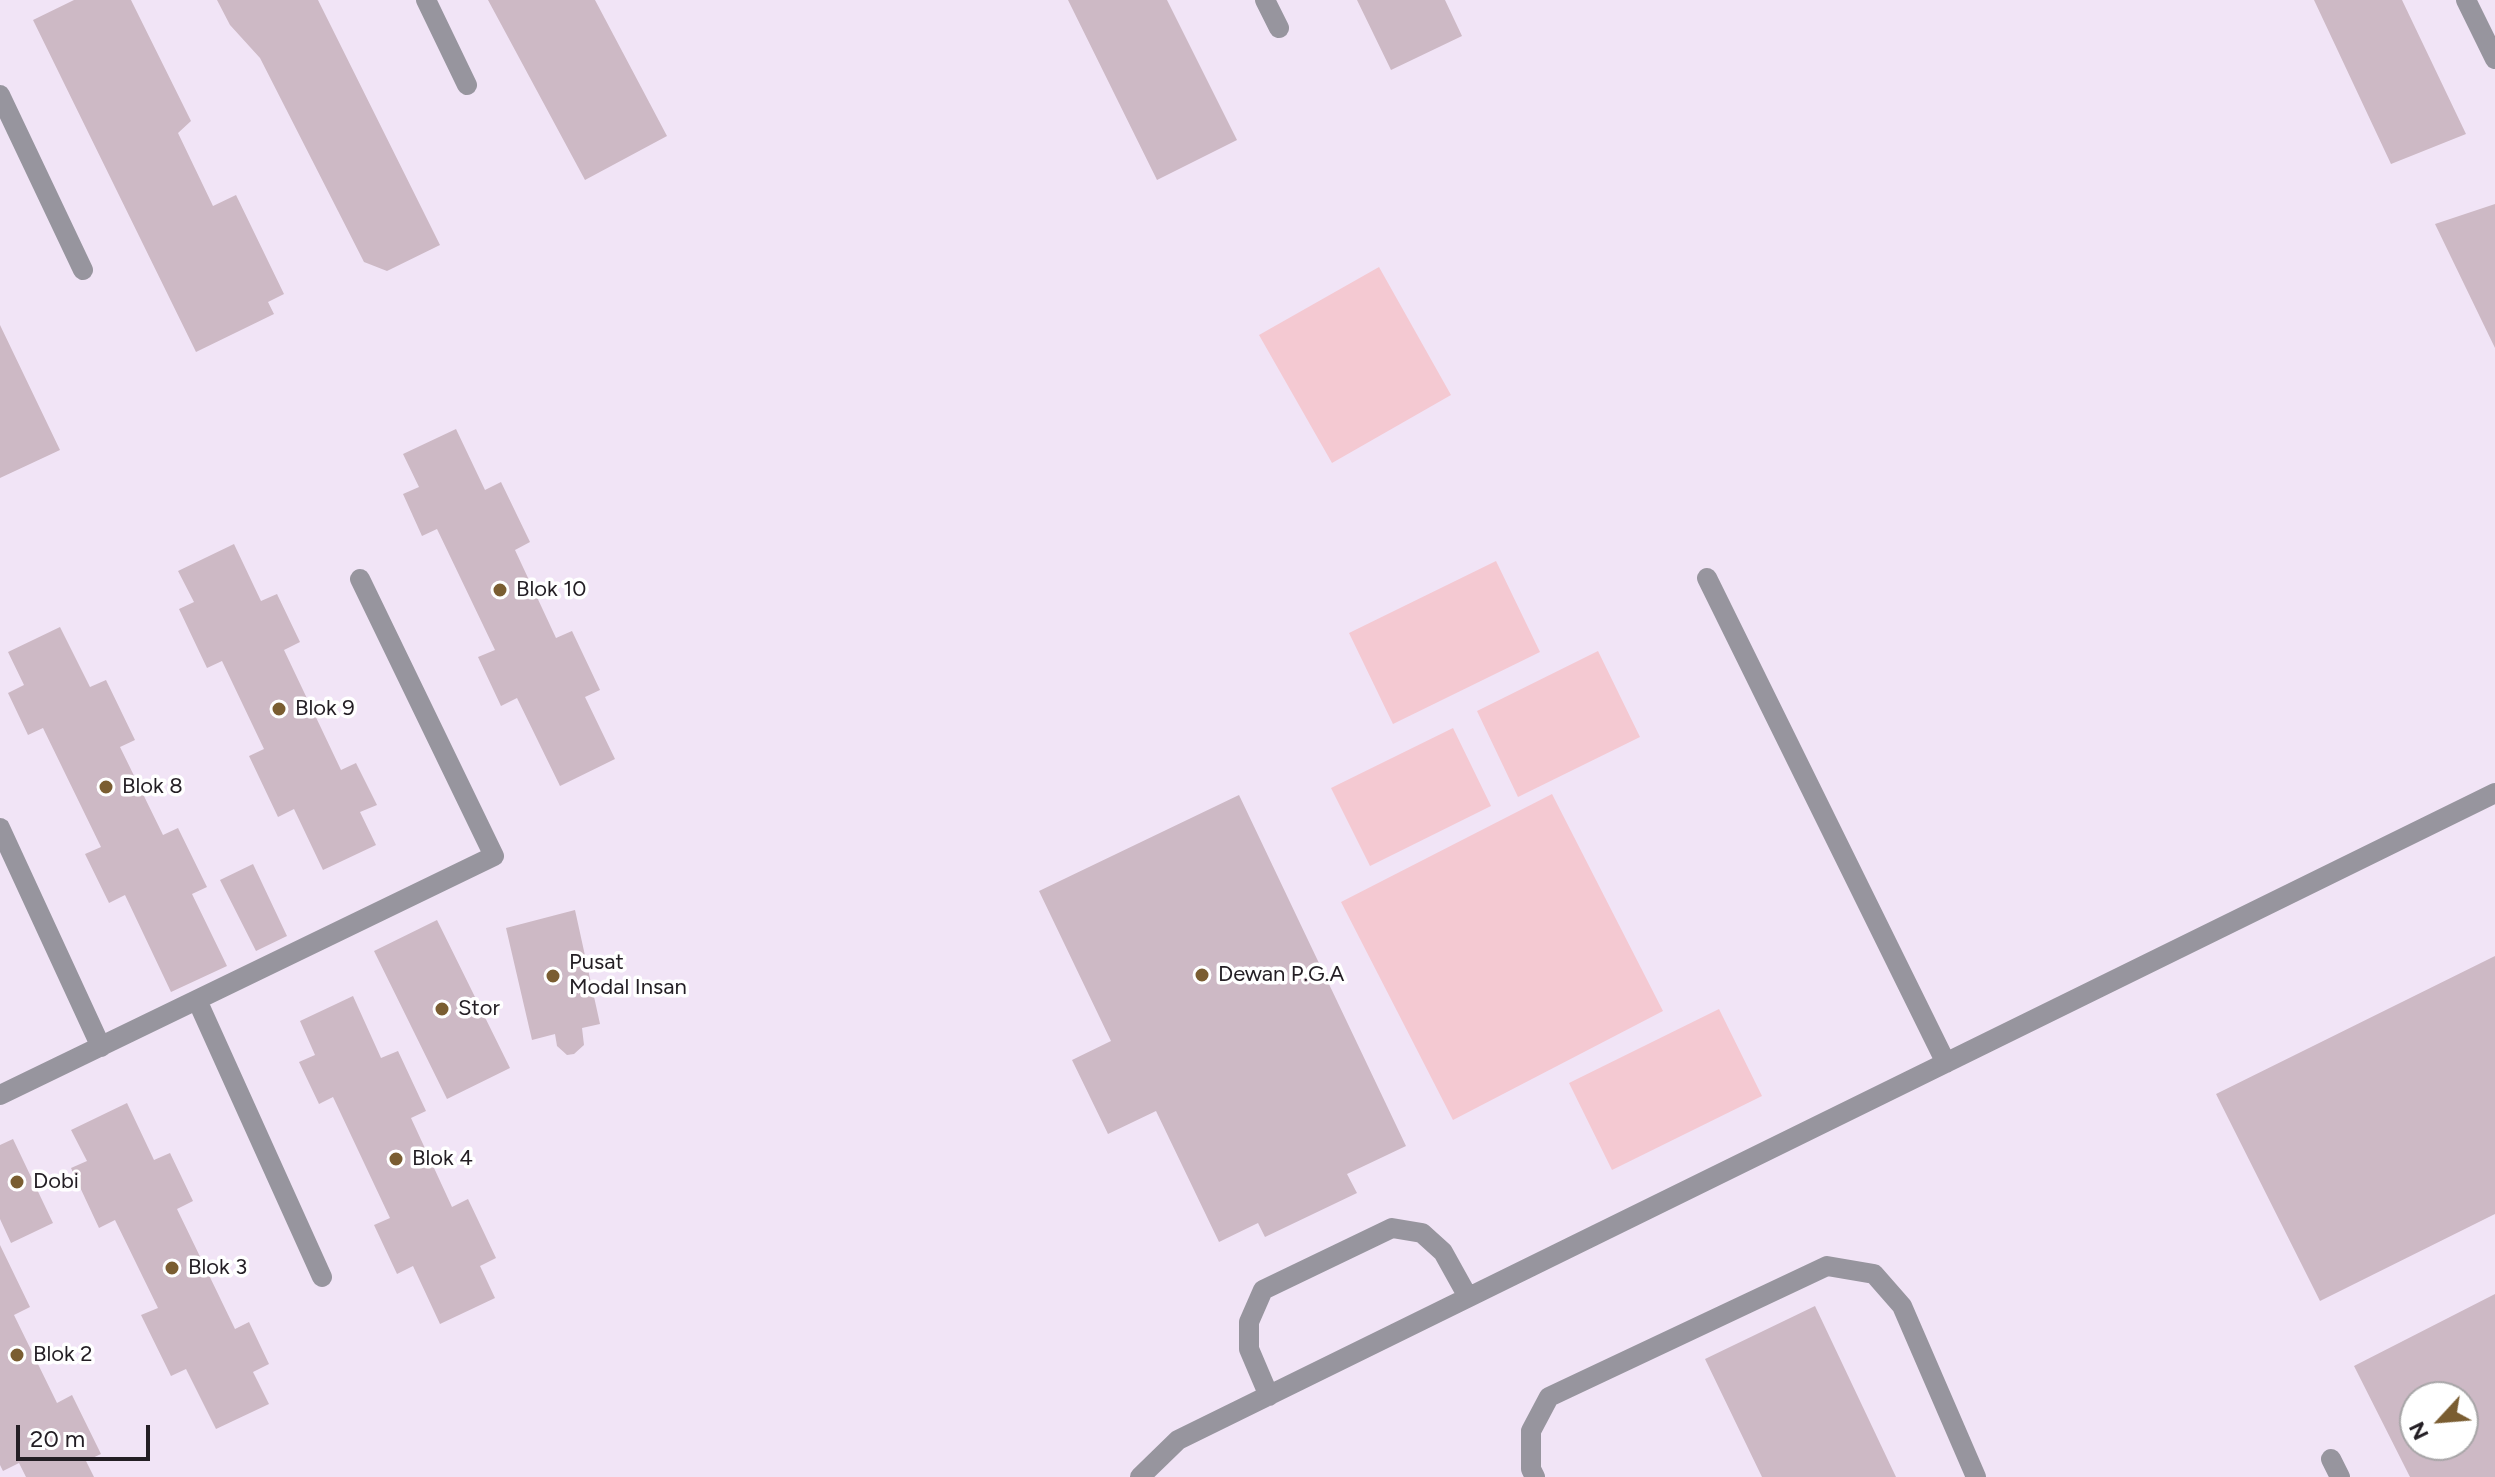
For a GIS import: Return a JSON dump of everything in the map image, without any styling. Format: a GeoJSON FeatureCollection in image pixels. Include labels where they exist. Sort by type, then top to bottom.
{"type":"FeatureCollection","features":[{"type":"Feature","properties":{"kind":"lane"},"geometry":{"type":"LineString","coordinates":[[426,0],[467,85]]}},
{"type":"Feature","properties":{"kind":"lane"},"geometry":{"type":"LineString","coordinates":[[1265,0],[1279,28]]}},
{"type":"Feature","properties":{"kind":"lane"},"geometry":{"type":"LineString","coordinates":[[2466,0],[2495,59]]}},
{"type":"Feature","properties":{"kind":"lane"},"geometry":{"type":"LineString","coordinates":[[0,95],[83,270]]}},
{"type":"Feature","properties":{"kind":"lane"},"geometry":{"type":"LineString","coordinates":[[1707,578],[1946,1063]]}},
{"type":"Feature","properties":{"kind":"lane"},"geometry":{"type":"LineString","coordinates":[[0,1095],[494,856],[360,579]]}},
{"type":"Feature","properties":{"kind":"lane"},"geometry":{"type":"LineString","coordinates":[[1140,1477],[1178,1440],[2495,793]]}},
{"type":"Feature","properties":{"kind":"lane"},"geometry":{"type":"LineString","coordinates":[[0,828],[101,1047]]}},
{"type":"Feature","properties":{"kind":"lane"},"geometry":{"type":"LineString","coordinates":[[197,1000],[322,1277]]}},
{"type":"Feature","properties":{"kind":"lane"},"geometry":{"type":"LineString","coordinates":[[1269,1396],[1249,1349],[1249,1322],[1263,1290],[1392,1228],[1422,1233],[1443,1252],[1468,1297]]}},
{"type":"Feature","properties":{"kind":"lane"},"geometry":{"type":"LineString","coordinates":[[1535,1477],[1531,1469],[1531,1431],[1549,1397],[1827,1266],[1874,1274],[1902,1306],[1976,1477]]}},
{"type":"Feature","properties":{"kind":"shaded area"},"geometry":{"type":"Polygon","coordinates":[[[1379,267],[1451,395],[1332,463],[1259,335],[1379,267]]]}},
{"type":"Feature","properties":{"kind":"shaded area"},"geometry":{"type":"Polygon","coordinates":[[[1496,561],[1540,652],[1393,724],[1349,633],[1496,561]]]}},
{"type":"Feature","properties":{"kind":"shaded area"},"geometry":{"type":"Polygon","coordinates":[[[1598,651],[1640,737],[1518,797],[1477,711],[1598,651]]]}},
{"type":"Feature","properties":{"kind":"shaded area"},"geometry":{"type":"Polygon","coordinates":[[[1453,728],[1491,806],[1370,866],[1331,788],[1453,728]]]}},
{"type":"Feature","properties":{"kind":"shaded area"},"geometry":{"type":"Polygon","coordinates":[[[1552,794],[1663,1011],[1453,1120],[1341,902],[1552,794]]]}},
{"type":"Feature","properties":{"kind":"shaded area"},"geometry":{"type":"Polygon","coordinates":[[[1719,1009],[1762,1096],[1612,1170],[1569,1083],[1719,1009]]]}},
{"type":"Feature","properties":{"kind":"building"},"geometry":{"type":"Polygon","coordinates":[[[74,0],[131,0],[191,121],[178,133],[213,206],[236,195],[284,294],[268,302],[274,314],[196,352],[33,20],[74,0]]]}},
{"type":"Feature","properties":{"kind":"building"},"geometry":{"type":"Polygon","coordinates":[[[217,0],[318,0],[440,245],[387,271],[364,262],[260,58],[230,25],[217,0]]]}},
{"type":"Feature","properties":{"kind":"building"},"geometry":{"type":"Polygon","coordinates":[[[488,0],[595,0],[667,136],[585,180],[488,0]]]}},
{"type":"Feature","properties":{"kind":"building"},"geometry":{"type":"Polygon","coordinates":[[[1068,0],[1167,0],[1237,140],[1157,180],[1068,0]]]}},
{"type":"Feature","properties":{"kind":"building"},"geometry":{"type":"Polygon","coordinates":[[[1357,0],[1445,0],[1462,36],[1391,70],[1357,0]]]}},
{"type":"Feature","properties":{"kind":"building"},"geometry":{"type":"Polygon","coordinates":[[[2314,0],[2402,0],[2466,134],[2391,164],[2314,0]]]}},
{"type":"Feature","properties":{"kind":"building"},"geometry":{"type":"Polygon","coordinates":[[[2495,204],[2495,348],[2435,224],[2495,204]]]}},
{"type":"Feature","properties":{"kind":"building"},"geometry":{"type":"Polygon","coordinates":[[[0,325],[60,450],[0,478],[0,325]]]}},
{"type":"Feature","properties":{"kind":"building","name":"Blok 10"},"geometry":{"type":"Polygon","coordinates":[[[456,429],[485,490],[501,482],[530,542],[515,550],[556,638],[572,631],[600,690],[585,697],[615,759],[560,786],[517,698],[501,706],[478,657],[495,650],[437,529],[422,536],[403,494],[419,487],[403,454],[456,429]]]}},
{"type":"Feature","properties":{"kind":"building","name":"Blok 9"},"geometry":{"type":"Polygon","coordinates":[[[234,544],[261,601],[277,594],[300,642],[284,650],[341,770],[356,763],[377,805],[360,812],[376,845],[323,870],[294,809],[278,817],[249,756],[264,749],[222,661],[207,668],[179,609],[194,602],[178,571],[234,544]]]}},
{"type":"Feature","properties":{"kind":"building","name":"Blok 8"},"geometry":{"type":"Polygon","coordinates":[[[60,627],[90,687],[106,680],[135,740],[120,747],[163,835],[178,828],[207,887],[192,894],[227,966],[171,992],[125,895],[109,903],[85,854],[101,847],[43,728],[28,735],[8,693],[24,685],[8,652],[60,627]]]}},
{"type":"Feature","properties":{"kind":"building","name":"Dewan P.G.A"},"geometry":{"type":"Polygon","coordinates":[[[1239,795],[1406,1146],[1347,1174],[1357,1193],[1265,1237],[1258,1223],[1219,1242],[1156,1111],[1108,1134],[1072,1060],[1111,1041],[1039,891],[1239,795]]]}},
{"type":"Feature","properties":{"kind":"building"},"geometry":{"type":"Polygon","coordinates":[[[253,864],[287,936],[256,951],[220,880],[253,864]]]}},
{"type":"Feature","properties":{"kind":"building","name":"Pusat Modal Insan"},"geometry":{"type":"Polygon","coordinates":[[[575,910],[600,1024],[582,1028],[584,1045],[574,1054],[567,1055],[557,1046],[555,1034],[532,1040],[506,928],[575,910]]]}},
{"type":"Feature","properties":{"kind":"building","name":"Stor"},"geometry":{"type":"Polygon","coordinates":[[[437,920],[510,1068],[447,1099],[374,951],[437,920]]]}},
{"type":"Feature","properties":{"kind":"building"},"geometry":{"type":"Polygon","coordinates":[[[2495,956],[2495,1214],[2320,1301],[2216,1094],[2495,956]]]}},
{"type":"Feature","properties":{"kind":"building","name":"Blok 4"},"geometry":{"type":"Polygon","coordinates":[[[353,996],[381,1058],[398,1051],[426,1111],[411,1118],[452,1207],[468,1199],[496,1258],[480,1266],[495,1298],[440,1324],[413,1266],[397,1274],[374,1225],[390,1218],[333,1097],[319,1104],[299,1062],[315,1055],[300,1021],[353,996]]]}},
{"type":"Feature","properties":{"kind":"building","name":"Blok 3"},"geometry":{"type":"Polygon","coordinates":[[[127,1103],[154,1160],[170,1153],[193,1201],[177,1209],[235,1329],[249,1322],[269,1364],[253,1372],[269,1404],[216,1429],[186,1369],[171,1376],[141,1315],[158,1308],[115,1220],[99,1228],[71,1168],[87,1161],[71,1130],[127,1103]]]}},
{"type":"Feature","properties":{"kind":"building","name":"Dobi"},"geometry":{"type":"Polygon","coordinates":[[[13,1139],[53,1223],[11,1243],[0,1219],[0,1145],[13,1139]]]}},
{"type":"Feature","properties":{"kind":"building","name":"Blok 2"},"geometry":{"type":"Polygon","coordinates":[[[0,1245],[30,1307],[14,1315],[57,1403],[72,1395],[101,1454],[86,1461],[94,1477],[26,1477],[19,1463],[3,1471],[0,1465],[0,1245]]]}},
{"type":"Feature","properties":{"kind":"building"},"geometry":{"type":"Polygon","coordinates":[[[2495,1294],[2495,1477],[2410,1477],[2402,1461],[2479,1461],[2479,1381],[2399,1381],[2399,1455],[2354,1366],[2495,1294]]]}},
{"type":"Feature","properties":{"kind":"building"},"geometry":{"type":"Polygon","coordinates":[[[1815,1306],[1896,1477],[1762,1477],[1705,1359],[1815,1306]]]}},
{"type":"Feature","properties":{"kind":"place","name":"Blok 10"},"geometry":{"type":"Point","coordinates":[500,590]}},
{"type":"Feature","properties":{"kind":"place","name":"Blok 9"},"geometry":{"type":"Point","coordinates":[279,709]}},
{"type":"Feature","properties":{"kind":"place","name":"Blok 8"},"geometry":{"type":"Point","coordinates":[106,787]}},
{"type":"Feature","properties":{"kind":"place","name":"Dewan P.G.A"},"geometry":{"type":"Point","coordinates":[1202,975]}},
{"type":"Feature","properties":{"kind":"place","name":"Pusat Modal Insan"},"geometry":{"type":"Point","coordinates":[553,976]}},
{"type":"Feature","properties":{"kind":"place","name":"Stor"},"geometry":{"type":"Point","coordinates":[442,1009]}},
{"type":"Feature","properties":{"kind":"place","name":"Blok 4"},"geometry":{"type":"Point","coordinates":[396,1159]}},
{"type":"Feature","properties":{"kind":"place","name":"Dobi"},"geometry":{"type":"Point","coordinates":[17,1182]}},
{"type":"Feature","properties":{"kind":"place","name":"Blok 3"},"geometry":{"type":"Point","coordinates":[172,1268]}},
{"type":"Feature","properties":{"kind":"place","name":"Blok 2"},"geometry":{"type":"Point","coordinates":[17,1355]}}]}
